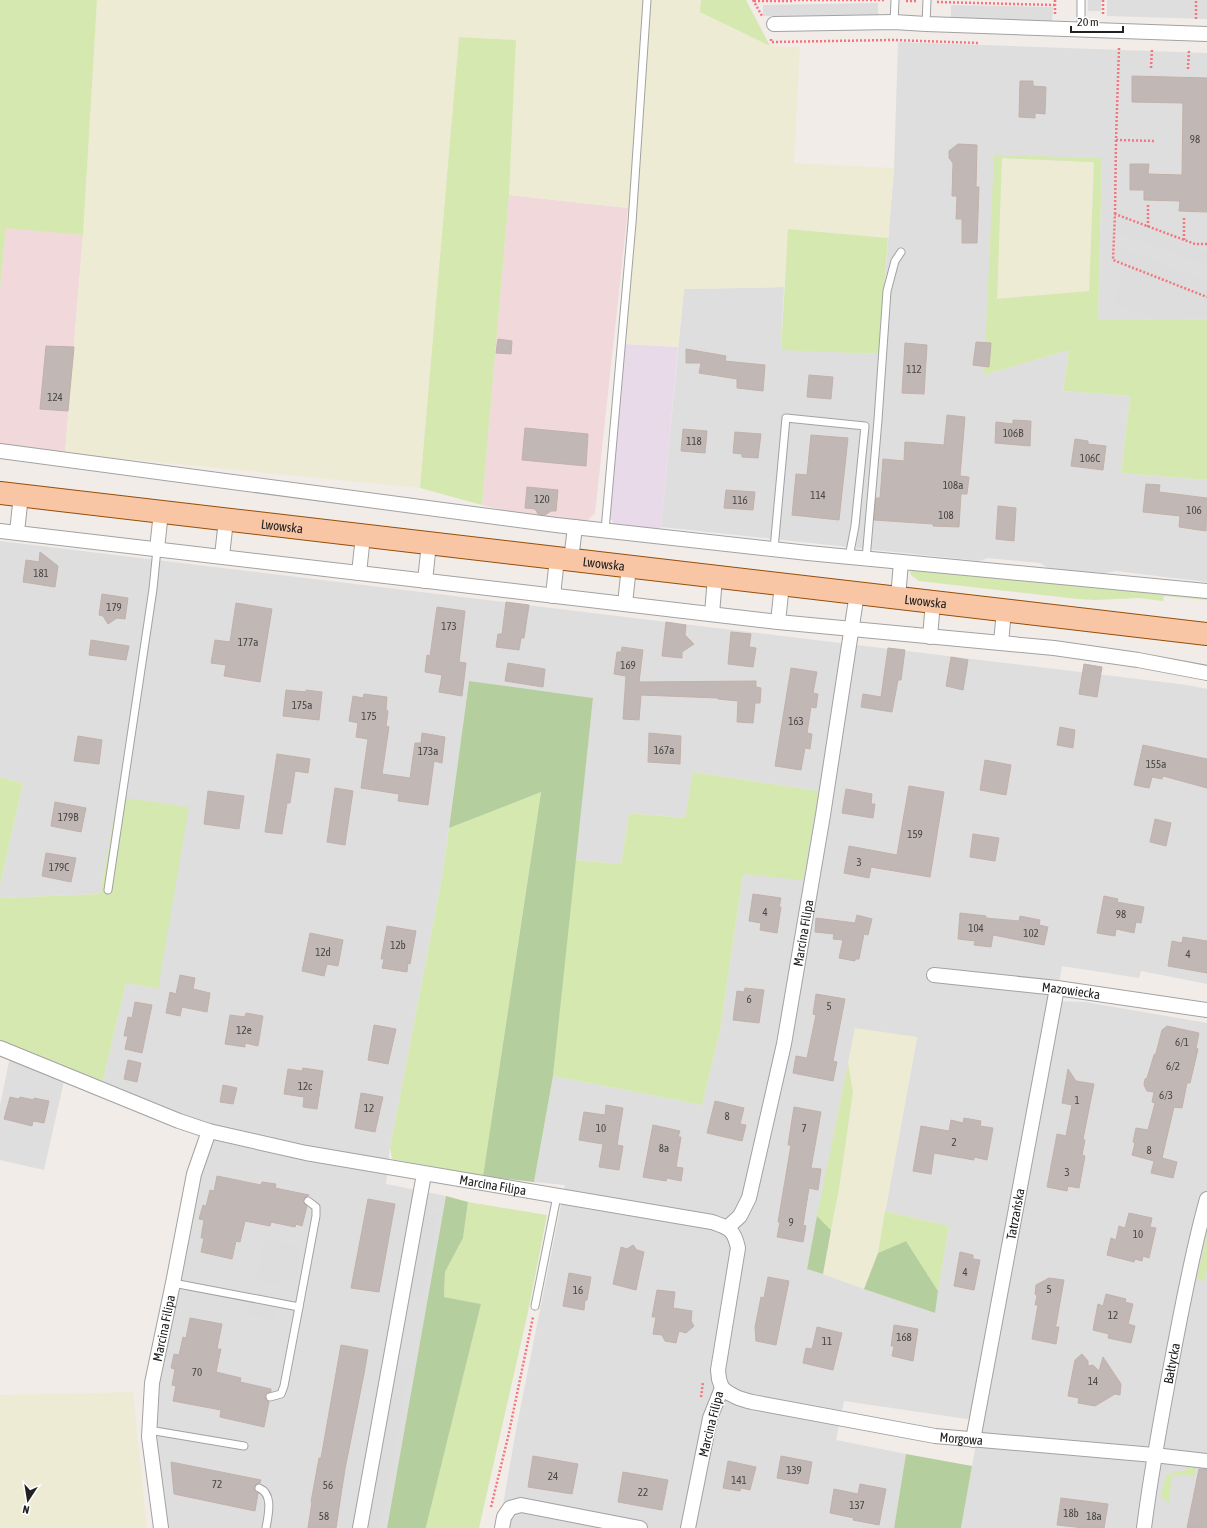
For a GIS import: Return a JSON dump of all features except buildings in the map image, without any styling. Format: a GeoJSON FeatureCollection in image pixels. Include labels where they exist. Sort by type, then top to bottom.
{"type":"FeatureCollection","features":[{"type":"Feature","properties":{"kind":"main road","name":"Lwowska"},"geometry":{"type":"LineString","coordinates":[[10,494],[1207,634]]}},
{"type":"Feature","properties":{"kind":"street"},"geometry":{"type":"LineString","coordinates":[[774,24],[894,22],[1207,34]]}},
{"type":"Feature","properties":{"kind":"street"},"geometry":{"type":"LineString","coordinates":[[0,451],[605,530],[866,559],[1207,591]]}},
{"type":"Feature","properties":{"kind":"street"},"geometry":{"type":"LineString","coordinates":[[10,494],[17,532]]}},
{"type":"Feature","properties":{"kind":"street"},"geometry":{"type":"LineString","coordinates":[[157,549],[161,512]]}},
{"type":"Feature","properties":{"kind":"street"},"geometry":{"type":"LineString","coordinates":[[222,556],[226,520]]}},
{"type":"Feature","properties":{"kind":"street"},"geometry":{"type":"LineString","coordinates":[[552,596],[575,526]]}},
{"type":"Feature","properties":{"kind":"street"},"geometry":{"type":"LineString","coordinates":[[0,530],[778,622],[1001,643],[1098,654],[1207,673]]}},
{"type":"Feature","properties":{"kind":"street"},"geometry":{"type":"LineString","coordinates":[[359,573],[363,536]]}},
{"type":"Feature","properties":{"kind":"street"},"geometry":{"type":"LineString","coordinates":[[425,581],[429,543]]}},
{"type":"Feature","properties":{"kind":"street"},"geometry":{"type":"LineString","coordinates":[[898,598],[901,562]]}},
{"type":"Feature","properties":{"kind":"street"},"geometry":{"type":"LineString","coordinates":[[625,604],[629,566]]}},
{"type":"Feature","properties":{"kind":"street"},"geometry":{"type":"LineString","coordinates":[[712,614],[716,577]]}},
{"type":"Feature","properties":{"kind":"street"},"geometry":{"type":"LineString","coordinates":[[778,622],[782,584]]}},
{"type":"Feature","properties":{"kind":"street","name":"Marcina Filipa"},"geometry":{"type":"LineString","coordinates":[[728,1228],[740,1216],[749,1198],[784,1044],[823,815],[857,593]]}},
{"type":"Feature","properties":{"kind":"street"},"geometry":{"type":"LineString","coordinates":[[930,637],[933,602]]}},
{"type":"Feature","properties":{"kind":"street"},"geometry":{"type":"LineString","coordinates":[[1001,643],[1004,610]]}},
{"type":"Feature","properties":{"kind":"street","name":"Mazowiecka"},"geometry":{"type":"LineString","coordinates":[[934,975],[1057,988],[1207,1010]]}},
{"type":"Feature","properties":{"kind":"street","name":"Tatrzańska"},"geometry":{"type":"LineString","coordinates":[[973,1440],[1057,988]]}},
{"type":"Feature","properties":{"kind":"street","name":"Marcina Filipa"},"geometry":{"type":"LineString","coordinates":[[0,1048],[179,1121],[208,1131],[291,1150],[424,1174],[712,1222],[728,1228],[735,1236],[738,1248],[718,1370],[722,1388],[710,1418],[688,1528]]}},
{"type":"Feature","properties":{"kind":"street","name":"Marcina Filipa"},"geometry":{"type":"LineString","coordinates":[[161,1528],[149,1430],[152,1383],[194,1174],[208,1131]]}},
{"type":"Feature","properties":{"kind":"street"},"geometry":{"type":"LineString","coordinates":[[360,1528],[424,1174]]}},
{"type":"Feature","properties":{"kind":"street","name":"Bałtycka"},"geometry":{"type":"LineString","coordinates":[[1144,1528],[1154,1455],[1188,1278],[1207,1199]]}},
{"type":"Feature","properties":{"kind":"street","name":"Morgowa"},"geometry":{"type":"LineString","coordinates":[[722,1388],[729,1394],[752,1402],[935,1436],[1207,1461]]}},
{"type":"Feature","properties":{"kind":"street"},"geometry":{"type":"LineString","coordinates":[[502,1528],[504,1517],[510,1508],[521,1505],[640,1528]]}},
{"type":"Feature","properties":{"kind":"lane"},"geometry":{"type":"LineString","coordinates":[[605,530],[632,223],[647,0]]}},
{"type":"Feature","properties":{"kind":"lane"},"geometry":{"type":"LineString","coordinates":[[894,22],[895,0]]}},
{"type":"Feature","properties":{"kind":"lane"},"geometry":{"type":"LineString","coordinates":[[1081,0],[1081,30]]}},
{"type":"Feature","properties":{"kind":"lane"},"geometry":{"type":"LineString","coordinates":[[926,24],[927,1]]}},
{"type":"Feature","properties":{"kind":"lane"},"geometry":{"type":"LineString","coordinates":[[866,559],[887,291],[895,261],[901,252]]}},
{"type":"Feature","properties":{"kind":"lane"},"geometry":{"type":"LineString","coordinates":[[774,549],[786,418],[864,426],[855,526],[849,557]]}},
{"type":"Feature","properties":{"kind":"lane"},"geometry":{"type":"LineString","coordinates":[[108,890],[153,589],[157,549]]}},
{"type":"Feature","properties":{"kind":"lane"},"geometry":{"type":"LineString","coordinates":[[535,1306],[557,1196]]}},
{"type":"Feature","properties":{"kind":"lane"},"geometry":{"type":"LineString","coordinates":[[270,1397],[281,1394],[284,1386],[316,1216],[316,1207],[308,1202]]}},
{"type":"Feature","properties":{"kind":"lane"},"geometry":{"type":"LineString","coordinates":[[173,1283],[299,1308]]}},
{"type":"Feature","properties":{"kind":"lane"},"geometry":{"type":"LineString","coordinates":[[149,1430],[244,1446]]}},
{"type":"Feature","properties":{"kind":"lane"},"geometry":{"type":"LineString","coordinates":[[259,1488],[263,1490],[268,1498],[269,1513],[266,1528]]}},
{"type":"Feature","properties":{"kind":"path"},"geometry":{"type":"LineString","coordinates":[[754,1],[895,0],[1055,5]]}},
{"type":"Feature","properties":{"kind":"path"},"geometry":{"type":"LineString","coordinates":[[1196,0],[1196,21]]}},
{"type":"Feature","properties":{"kind":"path"},"geometry":{"type":"LineString","coordinates":[[1119,48],[1113,260],[1207,297]]}},
{"type":"Feature","properties":{"kind":"path"},"geometry":{"type":"LineString","coordinates":[[1151,68],[1152,49]]}},
{"type":"Feature","properties":{"kind":"path"},"geometry":{"type":"LineString","coordinates":[[1188,69],[1189,50]]}},
{"type":"Feature","properties":{"kind":"path"},"geometry":{"type":"LineString","coordinates":[[1116,140],[1155,141]]}},
{"type":"Feature","properties":{"kind":"path"},"geometry":{"type":"LineString","coordinates":[[1148,205],[1148,226]]}},
{"type":"Feature","properties":{"kind":"path"},"geometry":{"type":"LineString","coordinates":[[1115,214],[1195,244],[1207,244]]}},
{"type":"Feature","properties":{"kind":"path"},"geometry":{"type":"LineString","coordinates":[[1184,217],[1184,240]]}},
{"type":"Feature","properties":{"kind":"path"},"geometry":{"type":"LineString","coordinates":[[490,1510],[508,1437],[535,1306]]}},
{"type":"Feature","properties":{"kind":"shaded area"},"geometry":{"type":"Polygon","coordinates":[[[97,0],[701,0],[701,12],[770,46],[800,47],[794,163],[894,168],[888,238],[789,229],[784,287],[684,289],[678,347],[625,344],[638,205],[628,208],[509,195],[516,40],[459,37],[420,488],[65,453],[83,235],[97,0]]]}},
{"type":"Feature","properties":{"kind":"shaded area"},"geometry":{"type":"Polygon","coordinates":[[[1088,0],[1101,0],[1101,11],[1088,11],[1088,0]]]}},
{"type":"Feature","properties":{"kind":"shaded area"},"geometry":{"type":"Polygon","coordinates":[[[1107,0],[1207,0],[1207,19],[1107,16],[1107,0]]]}},
{"type":"Feature","properties":{"kind":"shaded area"},"geometry":{"type":"Polygon","coordinates":[[[878,3],[878,15],[763,16],[763,5],[878,3]]]}},
{"type":"Feature","properties":{"kind":"shaded area"},"geometry":{"type":"Polygon","coordinates":[[[951,5],[1053,7],[1052,22],[951,20],[951,5]]]}},
{"type":"Feature","properties":{"kind":"shaded area"},"geometry":{"type":"Polygon","coordinates":[[[898,42],[1207,53],[1207,320],[1098,320],[1102,158],[984,375],[1069,350],[1063,391],[1130,396],[1121,473],[1207,480],[1207,582],[1116,571],[1104,573],[1049,569],[1040,563],[988,558],[979,561],[661,527],[684,289],[784,287],[781,349],[879,354],[894,168],[898,42]]]}},
{"type":"Feature","properties":{"kind":"shaded area"},"geometry":{"type":"Polygon","coordinates":[[[1001,158],[1094,162],[1089,291],[997,299],[1001,158]]]}},
{"type":"Feature","properties":{"kind":"shaded area"},"geometry":{"type":"Polygon","coordinates":[[[509,195],[628,208],[595,513],[586,522],[516,513],[482,505],[509,195]]]}},
{"type":"Feature","properties":{"kind":"shaded area"},"geometry":{"type":"Polygon","coordinates":[[[1118,218],[1207,253],[1206,265],[1117,232],[1118,218]]]}},
{"type":"Feature","properties":{"kind":"shaded area"},"geometry":{"type":"Polygon","coordinates":[[[6,227],[83,235],[65,453],[0,446],[0,290],[6,227]]]}},
{"type":"Feature","properties":{"kind":"shaded area"},"geometry":{"type":"Polygon","coordinates":[[[1116,245],[1207,281],[1207,317],[1155,319],[1113,304],[1125,267],[1116,259],[1116,245]]]}},
{"type":"Feature","properties":{"kind":"shaded area"},"geometry":{"type":"Polygon","coordinates":[[[625,344],[678,347],[661,527],[658,531],[615,526],[610,517],[625,344]]]}},
{"type":"Feature","properties":{"kind":"shaded area"},"geometry":{"type":"Polygon","coordinates":[[[0,541],[1187,685],[1207,689],[1207,984],[1141,971],[1139,978],[1062,966],[1056,1001],[1085,1002],[1207,1023],[1207,1528],[961,1528],[980,1421],[844,1401],[836,1440],[906,1454],[894,1528],[499,1528],[516,1430],[565,1185],[534,1182],[553,1076],[702,1105],[720,1031],[743,874],[819,791],[693,772],[686,818],[629,813],[621,864],[575,860],[593,698],[469,681],[442,878],[390,1147],[386,1184],[446,1196],[387,1528],[157,1528],[149,1430],[211,1125],[102,1084],[126,983],[158,989],[118,797],[100,894],[0,898],[0,886],[23,783],[0,777],[0,541]],[[855,1029],[807,1268],[934,1313],[949,1226],[885,1211],[917,1038],[855,1029]]]}},
{"type":"Feature","properties":{"kind":"shaded area"},"geometry":{"type":"Polygon","coordinates":[[[855,1028],[917,1037],[878,1253],[864,1289],[823,1274],[839,1189],[853,1092],[848,1063],[855,1028]]]}},
{"type":"Feature","properties":{"kind":"shaded area"},"geometry":{"type":"Polygon","coordinates":[[[10,1057],[64,1081],[44,1170],[0,1160],[0,1105],[10,1057]]]}},
{"type":"Feature","properties":{"kind":"shaded area"},"geometry":{"type":"Polygon","coordinates":[[[425,1209],[439,1212],[422,1298],[409,1295],[425,1209]]]}},
{"type":"Feature","properties":{"kind":"shaded area"},"geometry":{"type":"Polygon","coordinates":[[[264,1239],[302,1246],[296,1279],[283,1277],[281,1286],[256,1281],[264,1239]]]}},
{"type":"Feature","properties":{"kind":"shaded area"},"geometry":{"type":"Polygon","coordinates":[[[249,1304],[278,1310],[276,1321],[247,1315],[249,1304]]]}},
{"type":"Feature","properties":{"kind":"shaded area"},"geometry":{"type":"Polygon","coordinates":[[[397,1366],[410,1368],[380,1528],[368,1528],[397,1366]]]}},
{"type":"Feature","properties":{"kind":"shaded area"},"geometry":{"type":"Polygon","coordinates":[[[133,1392],[147,1528],[0,1528],[0,1395],[133,1392]]]}},
{"type":"Feature","properties":{"kind":"green space"},"geometry":{"type":"Polygon","coordinates":[[[0,0],[97,0],[83,235],[6,228],[0,290],[0,0]]]}},
{"type":"Feature","properties":{"kind":"green space"},"geometry":{"type":"Polygon","coordinates":[[[701,0],[746,0],[770,46],[700,12],[701,0]]]}},
{"type":"Feature","properties":{"kind":"green space"},"geometry":{"type":"Polygon","coordinates":[[[459,37],[516,40],[509,195],[482,505],[420,488],[459,37]]]}},
{"type":"Feature","properties":{"kind":"green space"},"geometry":{"type":"Polygon","coordinates":[[[994,155],[1102,158],[1098,320],[1207,320],[1207,480],[1121,473],[1130,396],[1063,391],[1069,350],[984,375],[994,155]],[[1002,158],[997,299],[1089,291],[1094,162],[1002,158]]]}},
{"type":"Feature","properties":{"kind":"green space"},"geometry":{"type":"Polygon","coordinates":[[[788,229],[888,238],[879,354],[781,350],[788,229]]]}},
{"type":"Feature","properties":{"kind":"green space"},"geometry":{"type":"Polygon","coordinates":[[[912,570],[1207,597],[1207,600],[1164,596],[1163,601],[1139,598],[1094,600],[1078,599],[919,581],[911,575],[910,572],[912,570]]]}},
{"type":"Feature","properties":{"kind":"green space"},"geometry":{"type":"Polygon","coordinates":[[[469,681],[593,698],[553,1076],[534,1182],[483,1176],[541,792],[449,828],[469,681]]]}},
{"type":"Feature","properties":{"kind":"green space"},"geometry":{"type":"Polygon","coordinates":[[[693,772],[819,791],[803,880],[743,874],[720,1031],[702,1105],[553,1076],[575,860],[621,864],[629,813],[685,818],[693,772]]]}},
{"type":"Feature","properties":{"kind":"green space"},"geometry":{"type":"Polygon","coordinates":[[[0,777],[23,783],[0,886],[0,777]]]}},
{"type":"Feature","properties":{"kind":"green space"},"geometry":{"type":"Polygon","coordinates":[[[541,791],[483,1176],[392,1159],[390,1147],[442,878],[449,828],[541,791]]]}},
{"type":"Feature","properties":{"kind":"green space"},"geometry":{"type":"Polygon","coordinates":[[[118,797],[189,807],[158,989],[126,983],[102,1084],[0,1042],[0,898],[100,894],[118,797]]]}},
{"type":"Feature","properties":{"kind":"green space"},"geometry":{"type":"Polygon","coordinates":[[[848,1063],[853,1092],[839,1189],[831,1230],[817,1216],[848,1063]]]}},
{"type":"Feature","properties":{"kind":"green space"},"geometry":{"type":"Polygon","coordinates":[[[446,1196],[468,1202],[463,1238],[445,1272],[444,1297],[481,1304],[426,1527],[387,1528],[446,1196]]]}},
{"type":"Feature","properties":{"kind":"green space"},"geometry":{"type":"Polygon","coordinates":[[[468,1202],[547,1215],[528,1312],[479,1528],[425,1528],[481,1304],[444,1297],[445,1272],[463,1238],[468,1202]]]}},
{"type":"Feature","properties":{"kind":"green space"},"geometry":{"type":"Polygon","coordinates":[[[885,1211],[949,1226],[938,1291],[906,1241],[878,1253],[885,1211]]]}},
{"type":"Feature","properties":{"kind":"green space"},"geometry":{"type":"Polygon","coordinates":[[[817,1216],[831,1230],[823,1274],[807,1269],[817,1216]]]}},
{"type":"Feature","properties":{"kind":"green space"},"geometry":{"type":"Polygon","coordinates":[[[1207,1235],[1207,1269],[1204,1282],[1197,1278],[1207,1235]]]}},
{"type":"Feature","properties":{"kind":"green space"},"geometry":{"type":"Polygon","coordinates":[[[906,1241],[938,1291],[935,1313],[864,1289],[878,1253],[906,1241]]]}},
{"type":"Feature","properties":{"kind":"green space"},"geometry":{"type":"Polygon","coordinates":[[[906,1454],[972,1466],[961,1528],[894,1528],[906,1454]]]}},
{"type":"Feature","properties":{"kind":"green space"},"geometry":{"type":"Polygon","coordinates":[[[1186,1467],[1196,1468],[1195,1476],[1172,1476],[1169,1503],[1161,1498],[1166,1477],[1173,1472],[1186,1471],[1186,1467]]]}}]}
